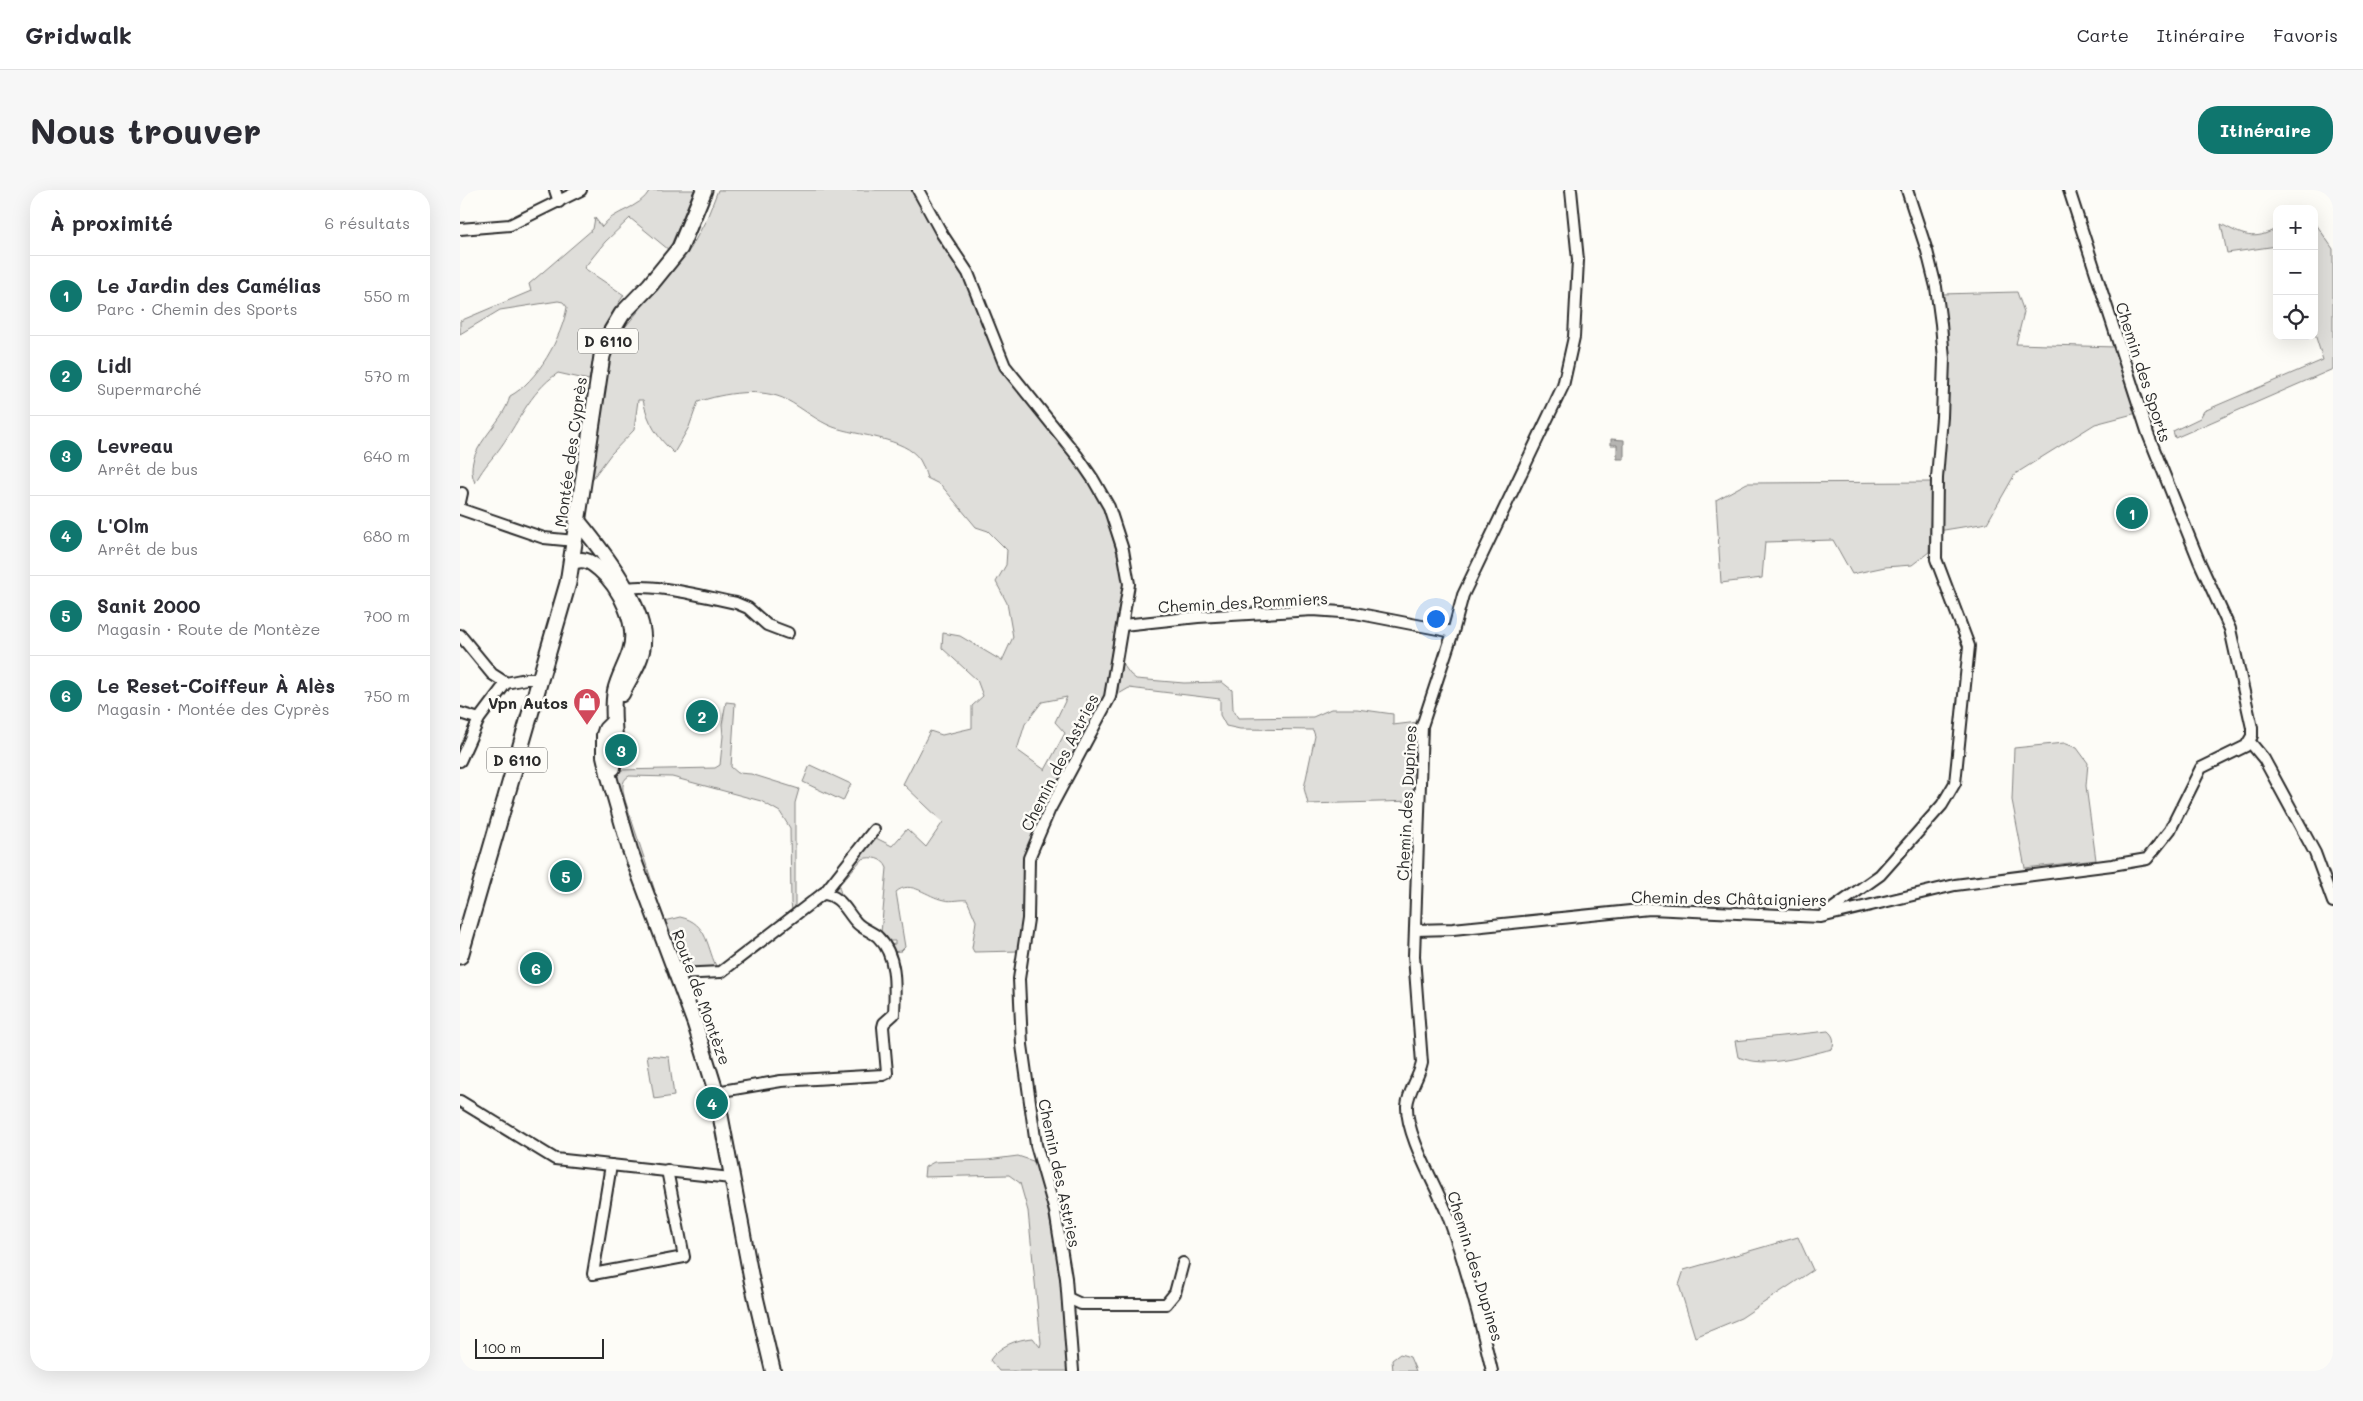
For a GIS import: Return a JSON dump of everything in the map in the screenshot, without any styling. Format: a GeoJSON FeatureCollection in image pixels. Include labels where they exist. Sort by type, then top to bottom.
{"type":"FeatureCollection","features":[{"type":"Feature","properties":{"kind":"main road","name":"Montée des Cyprès"},"geometry":{"type":"LineString","coordinates":[[460,956],[568,583],[599,378],[610,334],[622,314],[650,285],[680,248],[704,190]]}},
{"type":"Feature","properties":{"kind":"street"},"geometry":{"type":"LineString","coordinates":[[555,190],[559,202]]}},
{"type":"Feature","properties":{"kind":"street"},"geometry":{"type":"LineString","coordinates":[[460,228],[510,225],[581,190]]}},
{"type":"Feature","properties":{"kind":"street","name":"Chemin des Astries"},"geometry":{"type":"LineString","coordinates":[[918,190],[942,234],[968,273],[1005,366],[1078,457],[1108,507],[1123,550],[1129,584],[1110,697],[1049,811],[1030,858],[1028,919],[1019,979],[1022,1045],[1036,1145],[1055,1211],[1068,1298],[1073,1371]]}},
{"type":"Feature","properties":{"kind":"street","name":"Chemin des Dupines"},"geometry":{"type":"LineString","coordinates":[[1492,1371],[1454,1235],[1408,1121],[1409,1096],[1420,1074],[1422,1063],[1414,956],[1422,726],[1463,596],[1563,386],[1574,336],[1578,260],[1571,190]]}},
{"type":"Feature","properties":{"kind":"street"},"geometry":{"type":"LineString","coordinates":[[1822,917],[1880,875],[1942,805],[1955,783],[1969,646],[1936,559],[1936,478],[1943,398],[1941,324],[1936,287],[1927,251],[1907,190]]}},
{"type":"Feature","properties":{"kind":"street","name":"Chemin des Sports"},"geometry":{"type":"LineString","coordinates":[[2069,190],[2148,434],[2199,561],[2230,629],[2252,728],[2250,742]]}},
{"type":"Feature","properties":{"kind":"street","name":"Montée des Cyprès"},"geometry":{"type":"LineString","coordinates":[[460,509],[544,538],[574,541]]}},
{"type":"Feature","properties":{"kind":"street","name":"Route de Montèze"},"geometry":{"type":"LineString","coordinates":[[578,521],[608,558],[621,590],[630,624],[632,638],[630,652],[616,690],[612,786],[630,850],[695,1024],[716,1092],[752,1282],[773,1371]]}},
{"type":"Feature","properties":{"kind":"street","name":"Route de Montèze"},"geometry":{"type":"LineString","coordinates":[[571,563],[584,560],[593,564],[621,590]]}},
{"type":"Feature","properties":{"kind":"street"},"geometry":{"type":"LineString","coordinates":[[621,590],[636,587],[658,589],[736,603],[748,608],[766,624],[788,633]]}},
{"type":"Feature","properties":{"kind":"street","name":"Chemin des Pommiers"},"geometry":{"type":"LineString","coordinates":[[1123,625],[1198,617],[1313,610],[1355,613],[1453,632]]}},
{"type":"Feature","properties":{"kind":"street"},"geometry":{"type":"LineString","coordinates":[[460,635],[492,674],[506,683]]}},
{"type":"Feature","properties":{"kind":"street"},"geometry":{"type":"LineString","coordinates":[[460,761],[479,719],[506,683],[526,679],[540,680]]}},
{"type":"Feature","properties":{"kind":"street"},"geometry":{"type":"LineString","coordinates":[[460,713],[479,719]]}},
{"type":"Feature","properties":{"kind":"street"},"geometry":{"type":"LineString","coordinates":[[2250,742],[2264,759],[2315,853],[2333,902]]}},
{"type":"Feature","properties":{"kind":"street","name":"Chemin des Châtaigniers"},"geometry":{"type":"LineString","coordinates":[[1415,930],[1454,929],[1650,909],[1822,917],[1955,885],[2146,859],[2170,830],[2201,768],[2242,749],[2250,742]]}},
{"type":"Feature","properties":{"kind":"street"},"geometry":{"type":"LineString","coordinates":[[676,974],[721,972],[822,894],[874,830]]}},
{"type":"Feature","properties":{"kind":"street"},"geometry":{"type":"LineString","coordinates":[[716,1092],[781,1081],[884,1075],[887,1073],[883,1027],[884,1023],[894,1014],[893,965],[880,939],[859,926],[842,903],[830,895],[822,894]]}},
{"type":"Feature","properties":{"kind":"street"},"geometry":{"type":"LineString","coordinates":[[460,1101],[555,1159],[668,1170],[724,1179],[731,1178]]}},
{"type":"Feature","properties":{"kind":"street"},"geometry":{"type":"LineString","coordinates":[[611,1165],[593,1274],[684,1257],[668,1170]]}},
{"type":"Feature","properties":{"kind":"street"},"geometry":{"type":"LineString","coordinates":[[1068,1298],[1081,1304],[1166,1304],[1175,1293],[1183,1262]]}},
{"type":"Feature","properties":{"kind":"shaded area"},"geometry":{"type":"Polygon","coordinates":[[[650,190],[694,190],[669,250],[630,218],[605,242],[584,268],[624,295],[611,315],[602,336],[594,357],[589,380],[558,373],[548,381],[531,400],[475,483],[472,471],[473,460],[478,449],[500,417],[510,396],[539,370],[560,332],[567,307],[563,302],[558,301],[500,310],[460,334],[460,321],[531,291],[529,284],[593,229],[595,218],[602,227],[607,221],[639,202],[650,190]]]}},
{"type":"Feature","properties":{"kind":"shaded area"},"geometry":{"type":"Polygon","coordinates":[[[718,190],[915,190],[963,270],[1005,373],[1082,470],[1104,508],[1124,578],[1104,696],[1025,853],[1024,916],[1019,951],[974,952],[972,948],[976,921],[967,900],[944,900],[907,887],[896,892],[905,947],[901,951],[891,952],[889,945],[895,944],[895,941],[889,941],[881,933],[887,868],[883,862],[877,859],[862,859],[840,884],[839,887],[843,900],[829,892],[870,835],[892,846],[907,829],[926,847],[943,822],[903,784],[930,731],[942,735],[972,728],[972,706],[983,696],[977,680],[942,648],[943,633],[960,636],[1002,661],[1013,637],[1007,603],[996,582],[1006,565],[1007,550],[988,531],[976,527],[941,485],[927,478],[920,460],[913,452],[903,446],[880,438],[833,427],[787,400],[766,394],[731,394],[698,402],[689,427],[674,453],[654,429],[643,400],[638,400],[634,430],[611,454],[593,478],[606,372],[616,338],[691,248],[707,218],[718,190]],[[1067,697],[1042,702],[1025,724],[1017,750],[1045,770],[1065,733],[1055,722],[1067,697]]]}},
{"type":"Feature","properties":{"kind":"shaded area"},"geometry":{"type":"Polygon","coordinates":[[[2221,224],[2242,234],[2255,236],[2273,230],[2273,247],[2227,253],[2221,224]]]}},
{"type":"Feature","properties":{"kind":"shaded area"},"geometry":{"type":"Polygon","coordinates":[[[2318,227],[2333,249],[2333,369],[2175,438],[2173,431],[2200,418],[2204,411],[2323,360],[2317,340],[2318,227]]]}},
{"type":"Feature","properties":{"kind":"shaded area"},"geometry":{"type":"Polygon","coordinates":[[[2017,292],[2024,312],[2016,344],[2115,347],[2137,413],[2095,424],[2015,474],[1987,523],[1938,531],[1941,294],[2017,292]]]}},
{"type":"Feature","properties":{"kind":"shaded area"},"geometry":{"type":"Polygon","coordinates":[[[1611,439],[1624,440],[1624,459],[1617,459],[1617,445],[1611,445],[1611,439]]]}},
{"type":"Feature","properties":{"kind":"shaded area"},"geometry":{"type":"Polygon","coordinates":[[[1932,482],[1929,552],[1912,565],[1885,567],[1852,574],[1833,540],[1765,542],[1762,578],[1721,583],[1716,500],[1747,483],[1932,482]]]}},
{"type":"Feature","properties":{"kind":"shaded area"},"geometry":{"type":"Polygon","coordinates":[[[1122,663],[1136,679],[1184,683],[1222,682],[1232,690],[1233,709],[1238,718],[1313,717],[1331,709],[1357,709],[1393,714],[1393,725],[1418,722],[1414,801],[1308,804],[1304,788],[1315,736],[1313,730],[1240,729],[1226,726],[1220,715],[1220,699],[1129,688],[1117,695],[1122,663]]]}},
{"type":"Feature","properties":{"kind":"shaded area"},"geometry":{"type":"Polygon","coordinates":[[[726,702],[735,703],[731,767],[738,773],[751,774],[799,789],[795,803],[795,912],[792,910],[791,903],[790,828],[780,812],[761,801],[672,777],[629,776],[626,778],[623,786],[625,800],[655,891],[650,890],[629,831],[621,800],[618,770],[715,768],[720,765],[723,736],[722,724],[726,702]]]}},
{"type":"Feature","properties":{"kind":"shaded area"},"geometry":{"type":"Polygon","coordinates":[[[2064,743],[2077,748],[2088,763],[2086,786],[2096,860],[2025,868],[2012,800],[2014,748],[2064,743]]]}},
{"type":"Feature","properties":{"kind":"shaded area"},"geometry":{"type":"Polygon","coordinates":[[[810,765],[851,784],[843,801],[803,782],[810,765]]]}},
{"type":"Feature","properties":{"kind":"shaded area"},"geometry":{"type":"Polygon","coordinates":[[[680,917],[689,920],[702,931],[718,970],[685,969],[677,958],[664,921],[680,917]]]}},
{"type":"Feature","properties":{"kind":"shaded area"},"geometry":{"type":"Polygon","coordinates":[[[1828,1031],[1833,1039],[1832,1049],[1773,1062],[1761,1062],[1738,1057],[1735,1041],[1828,1031]]]}},
{"type":"Feature","properties":{"kind":"shaded area"},"geometry":{"type":"Polygon","coordinates":[[[647,1055],[669,1057],[674,1096],[654,1099],[647,1055]]]}},
{"type":"Feature","properties":{"kind":"shaded area"},"geometry":{"type":"Polygon","coordinates":[[[1018,1156],[1036,1162],[1043,1188],[1058,1266],[1068,1371],[999,1371],[990,1360],[1003,1347],[1021,1340],[1033,1338],[1040,1347],[1041,1343],[1028,1211],[1020,1183],[1009,1175],[924,1177],[925,1167],[934,1162],[987,1160],[1018,1156]]]}},
{"type":"Feature","properties":{"kind":"shaded area"},"geometry":{"type":"Polygon","coordinates":[[[1798,1237],[1813,1270],[1741,1318],[1695,1337],[1679,1285],[1684,1270],[1798,1237]]]}},
{"type":"Feature","properties":{"kind":"shaded area"},"geometry":{"type":"Polygon","coordinates":[[[1400,1354],[1410,1357],[1416,1371],[1393,1371],[1392,1360],[1400,1354]]]}},
{"type":"Feature","properties":{"kind":"place","name":"Le Jardin des Camélias"},"geometry":{"type":"Point","coordinates":[2132,513]}},
{"type":"Feature","properties":{"kind":"place","name":"Lidl"},"geometry":{"type":"Point","coordinates":[702,716]}},
{"type":"Feature","properties":{"kind":"place","name":"Vpn Autos"},"geometry":{"type":"Point","coordinates":[587,726]}},
{"type":"Feature","properties":{"kind":"place","name":"Levreau"},"geometry":{"type":"Point","coordinates":[621,750]}},
{"type":"Feature","properties":{"kind":"place","name":"Sanit 2000"},"geometry":{"type":"Point","coordinates":[566,876]}},
{"type":"Feature","properties":{"kind":"place","name":"Le Reset-Coiffeur À Alès"},"geometry":{"type":"Point","coordinates":[536,968]}},
{"type":"Feature","properties":{"kind":"place","name":"L'Olm"},"geometry":{"type":"Point","coordinates":[712,1103]}}]}
